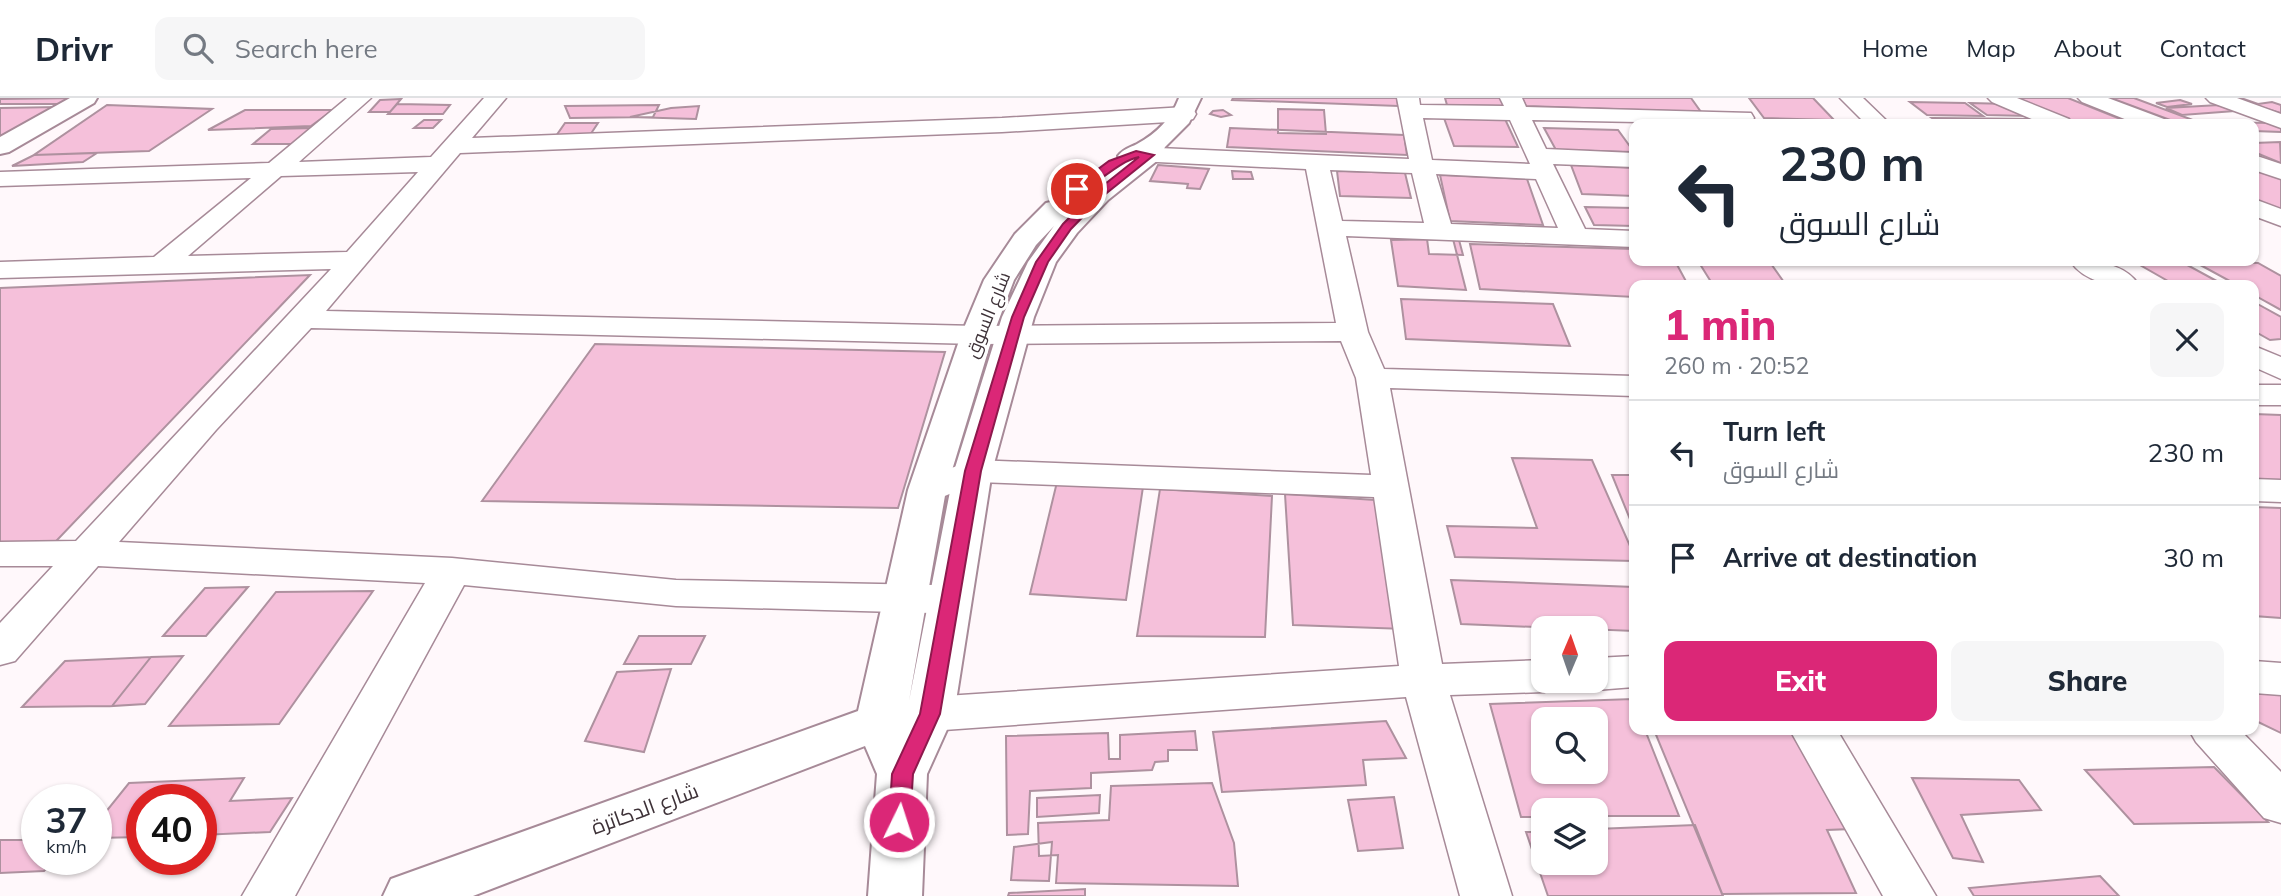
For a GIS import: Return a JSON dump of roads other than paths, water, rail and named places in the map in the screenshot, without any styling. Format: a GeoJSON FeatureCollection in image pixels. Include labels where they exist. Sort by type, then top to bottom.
{"type":"FeatureCollection","features":[{"type":"Feature","properties":{"kind":"main road"},"geometry":{"type":"LineString","coordinates":[[0,147],[86,98]]}},
{"type":"Feature","properties":{"kind":"main road","name":"شارع السوق"},"geometry":{"type":"LineString","coordinates":[[902,774],[879,722],[927,489],[998,325],[1067,227],[1146,152],[1188,106]]}},
{"type":"Feature","properties":{"kind":"main road","name":"شارع السوق"},"geometry":{"type":"LineString","coordinates":[[895,896],[902,774],[930,714],[998,325]]}},
{"type":"Feature","properties":{"kind":"main road","name":"شارع الدكاترة"},"geometry":{"type":"LineString","coordinates":[[410,896],[879,722],[930,714]]}},
{"type":"Feature","properties":{"kind":"street"},"geometry":{"type":"LineString","coordinates":[[163,264],[360,98]]}},
{"type":"Feature","properties":{"kind":"street"},"geometry":{"type":"LineString","coordinates":[[0,650],[312,308],[495,98]]}},
{"type":"Feature","properties":{"kind":"street"},"geometry":{"type":"LineString","coordinates":[[1726,98],[1743,119]]}},
{"type":"Feature","properties":{"kind":"street"},"geometry":{"type":"LineString","coordinates":[[1851,98],[1874,119]]}},
{"type":"Feature","properties":{"kind":"street"},"geometry":{"type":"LineString","coordinates":[[2000,98],[2048,119]]}},
{"type":"Feature","properties":{"kind":"street"},"geometry":{"type":"LineString","coordinates":[[2089,98],[2143,119]]}},
{"type":"Feature","properties":{"kind":"street"},"geometry":{"type":"LineString","coordinates":[[2217,98],[2252,119]]}},
{"type":"Feature","properties":{"kind":"street"},"geometry":{"type":"LineString","coordinates":[[1439,230],[1409,104],[1515,106],[1714,119]]}},
{"type":"Feature","properties":{"kind":"street"},"geometry":{"type":"LineString","coordinates":[[0,179],[274,170],[444,155],[1002,125],[1188,106]]}},
{"type":"Feature","properties":{"kind":"street"},"geometry":{"type":"LineString","coordinates":[[1515,106],[1574,236]]}},
{"type":"Feature","properties":{"kind":"street"},"geometry":{"type":"LineString","coordinates":[[2259,123],[2276,133]]}},
{"type":"Feature","properties":{"kind":"street"},"geometry":{"type":"LineString","coordinates":[[1146,152],[1422,167],[1629,160]]}},
{"type":"Feature","properties":{"kind":"street"},"geometry":{"type":"LineString","coordinates":[[1317,163],[1352,323],[1372,378],[1388,487],[1423,680],[1486,896]]}},
{"type":"Feature","properties":{"kind":"street"},"geometry":{"type":"LineString","coordinates":[[2259,164],[2281,172]]}},
{"type":"Feature","properties":{"kind":"street"},"geometry":{"type":"LineString","coordinates":[[2259,209],[2281,218]]}},
{"type":"Feature","properties":{"kind":"street"},"geometry":{"type":"LineString","coordinates":[[2259,222],[2281,224]]}},
{"type":"Feature","properties":{"kind":"street"},"geometry":{"type":"LineString","coordinates":[[1332,228],[1629,239]]}},
{"type":"Feature","properties":{"kind":"street"},"geometry":{"type":"LineString","coordinates":[[0,270],[353,260]]}},
{"type":"Feature","properties":{"kind":"street"},"geometry":{"type":"LineString","coordinates":[[2093,266],[2116,280]]}},
{"type":"Feature","properties":{"kind":"street"},"geometry":{"type":"LineString","coordinates":[[312,308],[998,325],[1352,323]]}},
{"type":"Feature","properties":{"kind":"street"},"geometry":{"type":"LineString","coordinates":[[2259,358],[2281,369]]}},
{"type":"Feature","properties":{"kind":"street"},"geometry":{"type":"LineString","coordinates":[[1372,378],[1629,386]]}},
{"type":"Feature","properties":{"kind":"street"},"geometry":{"type":"LineString","coordinates":[[2259,395],[2281,395]]}},
{"type":"Feature","properties":{"kind":"street"},"geometry":{"type":"LineString","coordinates":[[927,489],[973,471],[1388,487]]}},
{"type":"Feature","properties":{"kind":"street"},"geometry":{"type":"LineString","coordinates":[[2259,490],[2281,491]]}},
{"type":"Feature","properties":{"kind":"street"},"geometry":{"type":"LineString","coordinates":[[0,554],[90,554],[452,571],[676,593],[903,600],[950,598]]}},
{"type":"Feature","properties":{"kind":"street"},"geometry":{"type":"LineString","coordinates":[[268,896],[452,571]]}},
{"type":"Feature","properties":{"kind":"street"},"geometry":{"type":"LineString","coordinates":[[1608,673],[1629,672]]}},
{"type":"Feature","properties":{"kind":"street"},"geometry":{"type":"LineString","coordinates":[[930,714],[1423,680],[1531,676]]}},
{"type":"Feature","properties":{"kind":"street"},"geometry":{"type":"LineString","coordinates":[[2259,677],[2281,679]]}},
{"type":"Feature","properties":{"kind":"street"},"geometry":{"type":"LineString","coordinates":[[1817,735],[1910,896]]}},
{"type":"Feature","properties":{"kind":"street"},"geometry":{"type":"LineString","coordinates":[[2217,735],[2281,804]]}}]}
